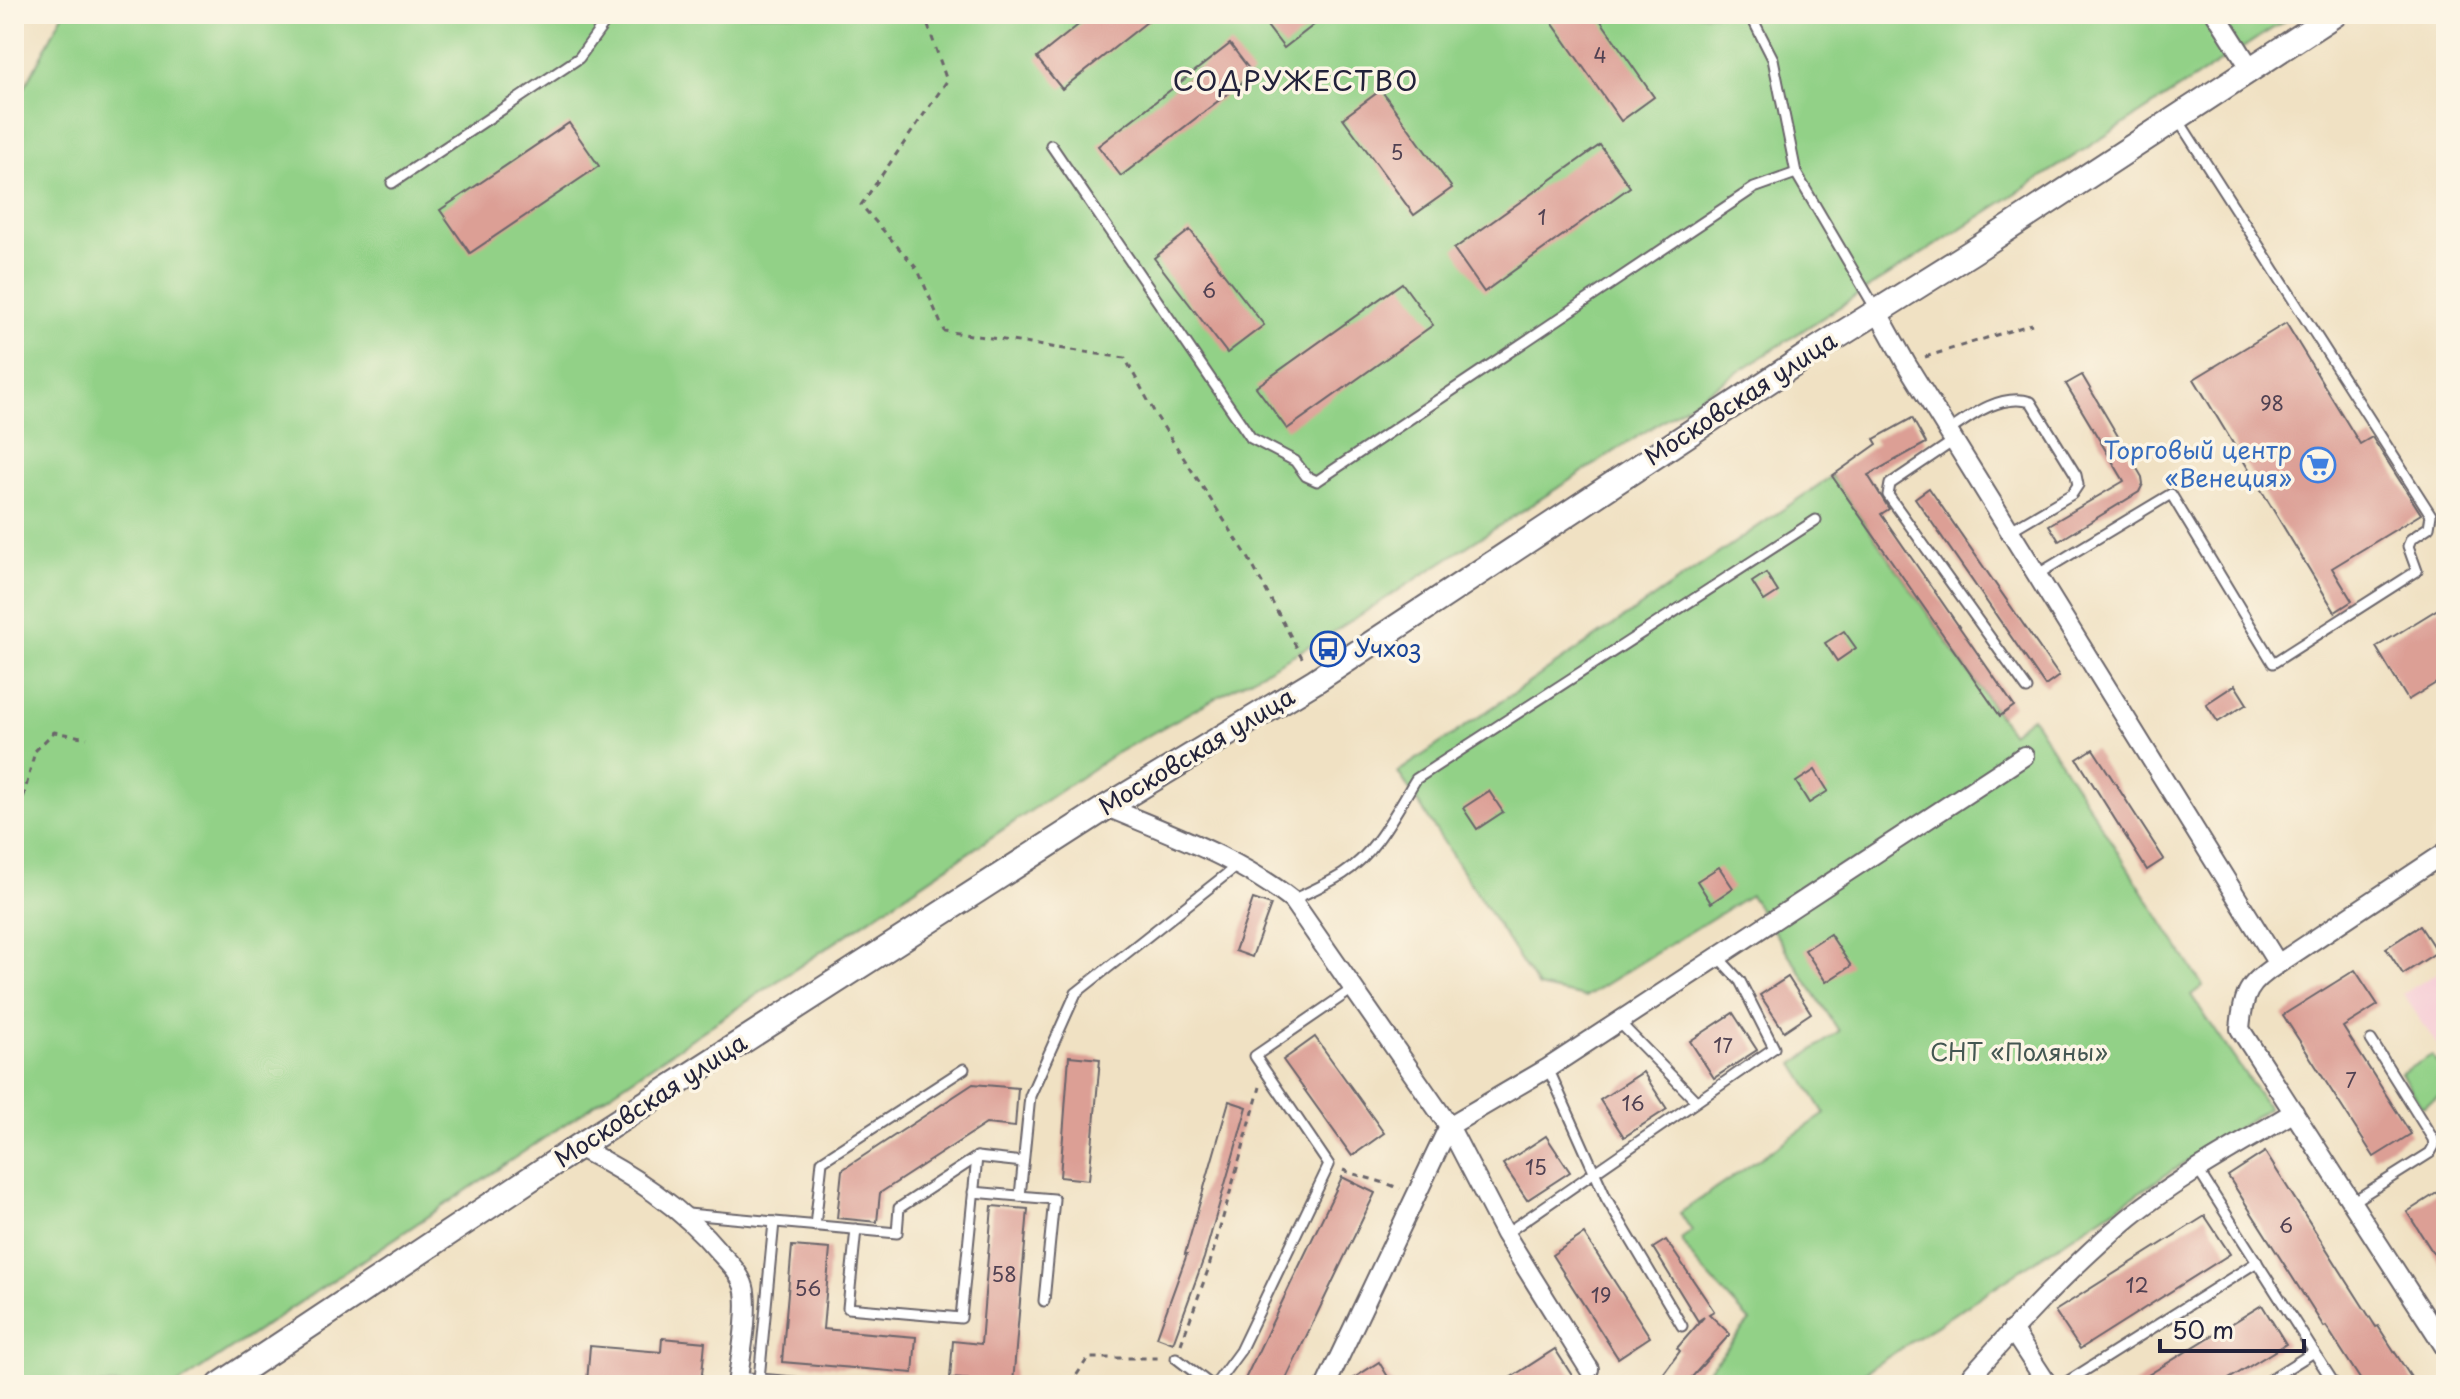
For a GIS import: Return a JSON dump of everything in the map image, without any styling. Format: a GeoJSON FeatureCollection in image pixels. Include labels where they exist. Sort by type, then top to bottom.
{"type":"FeatureCollection","features":[{"type":"Feature","properties":{"kind":"main road","name":"Московская улица"},"geometry":{"type":"LineString","coordinates":[[220,1385],[578,1147],[1107,807],[1315,681],[2335,14]]}},
{"type":"Feature","properties":{"kind":"street"},"geometry":{"type":"LineString","coordinates":[[2216,14],[2251,69]]}},
{"type":"Feature","properties":{"kind":"street"},"geometry":{"type":"LineString","coordinates":[[1877,311],[1907,365],[2278,964]]}},
{"type":"Feature","properties":{"kind":"street"},"geometry":{"type":"LineString","coordinates":[[1326,1385],[1449,1126],[1548,1068],[2024,756]]}},
{"type":"Feature","properties":{"kind":"street"},"geometry":{"type":"LineString","coordinates":[[1107,807],[1239,864],[1292,900],[1449,1126],[1505,1234],[1589,1369]]}},
{"type":"Feature","properties":{"kind":"street"},"geometry":{"type":"LineString","coordinates":[[2446,852],[2257,978],[2243,1000],[2240,1029],[2446,1349]]}},
{"type":"Feature","properties":{"kind":"street"},"geometry":{"type":"LineString","coordinates":[[1963,1385],[2012,1330],[2132,1215],[2198,1170],[2294,1112]]}},
{"type":"Feature","properties":{"kind":"street"},"geometry":{"type":"LineString","coordinates":[[578,1147],[617,1168],[684,1214],[741,1277],[745,1310],[738,1381]]}},
{"type":"Feature","properties":{"kind":"street"},"geometry":{"type":"LineString","coordinates":[[2012,1330],[2048,1385]]}},
{"type":"Feature","properties":{"kind":"lane"},"geometry":{"type":"LineString","coordinates":[[392,183],[579,58],[611,14]]}},
{"type":"Feature","properties":{"kind":"lane"},"geometry":{"type":"LineString","coordinates":[[1750,14],[1773,59],[1796,173],[1877,311]]}},
{"type":"Feature","properties":{"kind":"lane"},"geometry":{"type":"LineString","coordinates":[[2038,574],[2171,494],[2273,663],[2417,571],[2408,546],[2411,539],[2429,527],[2431,515],[2177,118]]}},
{"type":"Feature","properties":{"kind":"lane"},"geometry":{"type":"LineString","coordinates":[[1051,145],[1251,438],[1295,461],[1306,476],[1317,481],[1754,188],[1796,173]]}},
{"type":"Feature","properties":{"kind":"lane"},"geometry":{"type":"LineString","coordinates":[[2011,530],[2072,494],[2078,485],[2076,475],[2031,402],[2018,398],[2005,400],[1967,418],[1952,436],[1890,484],[1888,495],[2027,689]]}},
{"type":"Feature","properties":{"kind":"lane"},"geometry":{"type":"LineString","coordinates":[[1292,900],[1344,873],[1358,862],[1381,834],[1416,779],[1816,520]]}},
{"type":"Feature","properties":{"kind":"lane"},"geometry":{"type":"LineString","coordinates":[[1020,1196],[1030,1096],[1076,993],[1239,864]]}},
{"type":"Feature","properties":{"kind":"lane"},"geometry":{"type":"LineString","coordinates":[[1505,1234],[1774,1048],[1740,981],[1718,957]]}},
{"type":"Feature","properties":{"kind":"lane"},"geometry":{"type":"LineString","coordinates":[[1176,1358],[1213,1385],[1240,1351],[1329,1165],[1255,1056],[1354,988]]}},
{"type":"Feature","properties":{"kind":"lane"},"geometry":{"type":"LineString","coordinates":[[1619,1022],[1696,1101]]}},
{"type":"Feature","properties":{"kind":"lane"},"geometry":{"type":"LineString","coordinates":[[2352,1202],[2430,1153],[2434,1146],[2433,1139],[2371,1040]]}},
{"type":"Feature","properties":{"kind":"lane"},"geometry":{"type":"LineString","coordinates":[[1548,1068],[1606,1198],[1682,1326]]}},
{"type":"Feature","properties":{"kind":"lane"},"geometry":{"type":"LineString","coordinates":[[815,1226],[822,1161],[964,1069]]}},
{"type":"Feature","properties":{"kind":"lane"},"geometry":{"type":"LineString","coordinates":[[684,1214],[897,1233],[899,1208],[977,1157],[1023,1162]]}},
{"type":"Feature","properties":{"kind":"lane"},"geometry":{"type":"LineString","coordinates":[[856,1229],[848,1308],[961,1318],[977,1157]]}},
{"type":"Feature","properties":{"kind":"lane"},"geometry":{"type":"LineString","coordinates":[[2198,1170],[2335,1385]]}},
{"type":"Feature","properties":{"kind":"lane"},"geometry":{"type":"LineString","coordinates":[[973,1192],[1054,1199],[1044,1301]]}},
{"type":"Feature","properties":{"kind":"lane"},"geometry":{"type":"LineString","coordinates":[[759,1379],[774,1222]]}},
{"type":"Feature","properties":{"kind":"lane"},"geometry":{"type":"LineString","coordinates":[[2062,1385],[2257,1262]]}},
{"type":"Feature","properties":{"kind":"lane"},"geometry":{"type":"LineString","coordinates":[[2261,1385],[2314,1352]]}},
{"type":"Feature","properties":{"kind":"lane"},"geometry":{"type":"LineString","coordinates":[[738,1381],[759,1379],[825,1385]]}},
{"type":"Feature","properties":{"kind":"path"},"geometry":{"type":"LineString","coordinates":[[924,14],[947,81],[861,205],[918,270],[944,331],[1125,358],[1157,417],[1248,557],[1315,681]]}},
{"type":"Feature","properties":{"kind":"path"},"geometry":{"type":"LineString","coordinates":[[1913,361],[2032,324]]}},
{"type":"Feature","properties":{"kind":"path"},"geometry":{"type":"LineString","coordinates":[[14,819],[20,811],[35,751],[54,732],[87,738]]}},
{"type":"Feature","properties":{"kind":"path"},"geometry":{"type":"LineString","coordinates":[[1070,1385],[1088,1358],[1176,1358],[1208,1270],[1264,1071]]}},
{"type":"Feature","properties":{"kind":"path"},"geometry":{"type":"LineString","coordinates":[[1329,1165],[1357,1176],[1379,1179],[1414,1196]]}},
{"type":"Feature","properties":{"kind":"shaded area"},"geometry":{"type":"Polygon","coordinates":[[[2446,967],[2446,1058],[2403,994],[2446,967]]]}},
{"type":"Feature","properties":{"kind":"green space"},"geometry":{"type":"Polygon","coordinates":[[[63,14],[2295,14],[1329,635],[1115,754],[177,1385],[14,1385],[14,108],[63,14]]]}},
{"type":"Feature","properties":{"kind":"green space","name":"СНТ «Поляны»"},"geometry":{"type":"Polygon","coordinates":[[[1832,476],[2011,733],[2032,717],[2203,986],[2191,995],[2268,1108],[1845,1385],[1706,1385],[1701,1379],[1750,1321],[1696,1263],[1681,1239],[1692,1231],[1680,1213],[1825,1114],[1794,1064],[1839,1031],[1750,895],[1585,997],[1538,987],[1398,772],[1832,476]]]}},
{"type":"Feature","properties":{"kind":"green space"},"geometry":{"type":"Polygon","coordinates":[[[2432,1055],[2446,1078],[2446,1092],[2422,1107],[2401,1073],[2432,1055]]]}},
{"type":"Feature","properties":{"kind":"building"},"geometry":{"type":"Polygon","coordinates":[[[1092,14],[1157,14],[1062,89],[1037,58],[1092,14]]]}},
{"type":"Feature","properties":{"kind":"building"},"geometry":{"type":"Polygon","coordinates":[[[1258,14],[1328,14],[1284,48],[1258,14]]]}},
{"type":"Feature","properties":{"kind":"building"},"geometry":{"type":"Polygon","coordinates":[[[1546,14],[1596,14],[1654,97],[1621,121],[1546,14]]]}},
{"type":"Feature","properties":{"kind":"building"},"geometry":{"type":"Polygon","coordinates":[[[1230,44],[1253,74],[1121,176],[1098,146],[1230,44]]]}},
{"type":"Feature","properties":{"kind":"building"},"geometry":{"type":"Polygon","coordinates":[[[1381,90],[1452,188],[1414,215],[1343,118],[1381,90]]]}},
{"type":"Feature","properties":{"kind":"building"},"geometry":{"type":"Polygon","coordinates":[[[569,123],[599,166],[470,253],[440,210],[569,123]]]}},
{"type":"Feature","properties":{"kind":"building"},"geometry":{"type":"Polygon","coordinates":[[[1600,145],[1630,187],[1484,292],[1454,249],[1600,145]]]}},
{"type":"Feature","properties":{"kind":"building"},"geometry":{"type":"Polygon","coordinates":[[[1190,230],[1264,325],[1227,353],[1154,258],[1190,230]]]}},
{"type":"Feature","properties":{"kind":"building"},"geometry":{"type":"Polygon","coordinates":[[[1402,283],[1433,325],[1287,429],[1256,387],[1402,283]]]}},
{"type":"Feature","properties":{"kind":"building"},"geometry":{"type":"Polygon","coordinates":[[[2286,323],[2360,444],[2372,437],[2421,514],[2332,568],[2352,601],[2335,612],[2194,379],[2286,323]]]}},
{"type":"Feature","properties":{"kind":"building"},"geometry":{"type":"Polygon","coordinates":[[[2082,375],[2142,477],[2143,484],[2139,492],[2059,541],[2049,525],[2124,481],[2066,384],[2082,375]]]}},
{"type":"Feature","properties":{"kind":"building"},"geometry":{"type":"Polygon","coordinates":[[[1912,418],[1926,443],[1868,475],[1889,509],[1881,514],[2014,706],[2000,716],[1832,476],[1877,444],[1874,439],[1912,418]]]}},
{"type":"Feature","properties":{"kind":"building"},"geometry":{"type":"Polygon","coordinates":[[[1929,488],[2059,676],[2045,686],[1915,498],[1929,488]]]}},
{"type":"Feature","properties":{"kind":"building"},"geometry":{"type":"Polygon","coordinates":[[[1766,573],[1778,592],[1764,601],[1752,582],[1766,573]]]}},
{"type":"Feature","properties":{"kind":"building"},"geometry":{"type":"Polygon","coordinates":[[[2446,604],[2446,677],[2408,700],[2376,647],[2446,604]]]}},
{"type":"Feature","properties":{"kind":"building"},"geometry":{"type":"Polygon","coordinates":[[[1844,631],[1856,648],[1837,661],[1825,643],[1844,631]]]}},
{"type":"Feature","properties":{"kind":"building"},"geometry":{"type":"Polygon","coordinates":[[[2235,685],[2247,704],[2218,722],[2206,704],[2235,685]]]}},
{"type":"Feature","properties":{"kind":"building"},"geometry":{"type":"Polygon","coordinates":[[[2093,749],[2164,859],[2147,870],[2077,759],[2093,749]]]}},
{"type":"Feature","properties":{"kind":"building"},"geometry":{"type":"Polygon","coordinates":[[[1815,770],[1828,791],[1809,803],[1796,782],[1815,770]]]}},
{"type":"Feature","properties":{"kind":"building"},"geometry":{"type":"Polygon","coordinates":[[[1489,791],[1503,812],[1477,829],[1463,808],[1489,791]]]}},
{"type":"Feature","properties":{"kind":"building"},"geometry":{"type":"Polygon","coordinates":[[[1719,867],[1733,888],[1711,903],[1697,881],[1719,867]]]}},
{"type":"Feature","properties":{"kind":"building"},"geometry":{"type":"Polygon","coordinates":[[[1253,899],[1271,905],[1252,957],[1235,951],[1253,899]]]}},
{"type":"Feature","properties":{"kind":"building"},"geometry":{"type":"Polygon","coordinates":[[[2420,926],[2437,952],[2403,974],[2386,948],[2420,926]]]}},
{"type":"Feature","properties":{"kind":"building"},"geometry":{"type":"Polygon","coordinates":[[[1830,934],[1851,966],[1826,982],[1805,950],[1830,934]]]}},
{"type":"Feature","properties":{"kind":"building"},"geometry":{"type":"Polygon","coordinates":[[[2355,970],[2378,1005],[2343,1027],[2411,1134],[2374,1157],[2283,1015],[2355,970]]]}},
{"type":"Feature","properties":{"kind":"building"},"geometry":{"type":"Polygon","coordinates":[[[1788,977],[1811,1013],[1784,1031],[1760,995],[1788,977]]]}},
{"type":"Feature","properties":{"kind":"building"},"geometry":{"type":"Polygon","coordinates":[[[1733,1013],[1757,1050],[1714,1078],[1690,1041],[1733,1013]]]}},
{"type":"Feature","properties":{"kind":"building"},"geometry":{"type":"Polygon","coordinates":[[[1315,1037],[1384,1133],[1352,1156],[1283,1060],[1315,1037]]]}},
{"type":"Feature","properties":{"kind":"building"},"geometry":{"type":"Polygon","coordinates":[[[1069,1056],[1100,1059],[1089,1180],[1060,1177],[1069,1056]]]}},
{"type":"Feature","properties":{"kind":"building"},"geometry":{"type":"Polygon","coordinates":[[[1643,1072],[1667,1109],[1624,1137],[1600,1100],[1643,1072]]]}},
{"type":"Feature","properties":{"kind":"building"},"geometry":{"type":"Polygon","coordinates":[[[973,1084],[1018,1088],[1015,1127],[986,1124],[880,1193],[877,1222],[837,1218],[842,1170],[973,1084]]]}},
{"type":"Feature","properties":{"kind":"building"},"geometry":{"type":"Polygon","coordinates":[[[1229,1101],[1247,1107],[1204,1258],[1173,1343],[1157,1337],[1187,1254],[1229,1101]]]}},
{"type":"Feature","properties":{"kind":"building"},"geometry":{"type":"Polygon","coordinates":[[[1546,1136],[1570,1172],[1527,1200],[1503,1164],[1546,1136]]]}},
{"type":"Feature","properties":{"kind":"building"},"geometry":{"type":"Polygon","coordinates":[[[2265,1152],[2416,1385],[2364,1385],[2324,1327],[2228,1176],[2265,1152]]]}},
{"type":"Feature","properties":{"kind":"building"},"geometry":{"type":"Polygon","coordinates":[[[1342,1177],[1375,1193],[1283,1385],[1257,1385],[1245,1379],[1342,1177]]]}},
{"type":"Feature","properties":{"kind":"building"},"geometry":{"type":"Polygon","coordinates":[[[2446,1187],[2446,1273],[2407,1212],[2446,1187]]]}},
{"type":"Feature","properties":{"kind":"building"},"geometry":{"type":"Polygon","coordinates":[[[992,1206],[1028,1209],[1013,1383],[950,1378],[953,1341],[981,1344],[992,1206]]]}},
{"type":"Feature","properties":{"kind":"building"},"geometry":{"type":"Polygon","coordinates":[[[2205,1216],[2230,1254],[2080,1349],[2055,1311],[2205,1216]]]}},
{"type":"Feature","properties":{"kind":"building"},"geometry":{"type":"Polygon","coordinates":[[[1584,1234],[1650,1337],[1618,1358],[1552,1255],[1584,1234]]]}},
{"type":"Feature","properties":{"kind":"building"},"geometry":{"type":"Polygon","coordinates":[[[1666,1240],[1714,1311],[1709,1314],[1730,1334],[1685,1385],[1655,1385],[1680,1351],[1677,1348],[1704,1317],[1698,1321],[1653,1248],[1666,1240]]]}},
{"type":"Feature","properties":{"kind":"building"},"geometry":{"type":"Polygon","coordinates":[[[792,1246],[830,1249],[823,1329],[916,1337],[913,1373],[782,1362],[792,1246]]]}},
{"type":"Feature","properties":{"kind":"building"},"geometry":{"type":"Polygon","coordinates":[[[2262,1305],[2286,1344],[2219,1385],[2132,1385],[2262,1305]]]}},
{"type":"Feature","properties":{"kind":"building"},"geometry":{"type":"Polygon","coordinates":[[[662,1338],[705,1342],[701,1385],[587,1382],[590,1346],[661,1352],[662,1338]]]}},
{"type":"Feature","properties":{"kind":"building"},"geometry":{"type":"Polygon","coordinates":[[[1555,1349],[1578,1385],[1499,1385],[1555,1349]]]}},
{"type":"Feature","properties":{"kind":"building"},"geometry":{"type":"Polygon","coordinates":[[[1379,1362],[1393,1385],[1343,1385],[1379,1362]]]}},
{"type":"Feature","properties":{"kind":"place","name":"Торговый центр «Венеция»"},"geometry":{"type":"Point","coordinates":[2318,465]}},
{"type":"Feature","properties":{"kind":"place","name":"Учхоз"},"geometry":{"type":"Point","coordinates":[1328,649]}},
{"type":"Feature","properties":{"kind":"district","name":"СОДРУЖЕСТВО"},"geometry":{"type":"Point","coordinates":[1296,81]}}]}
